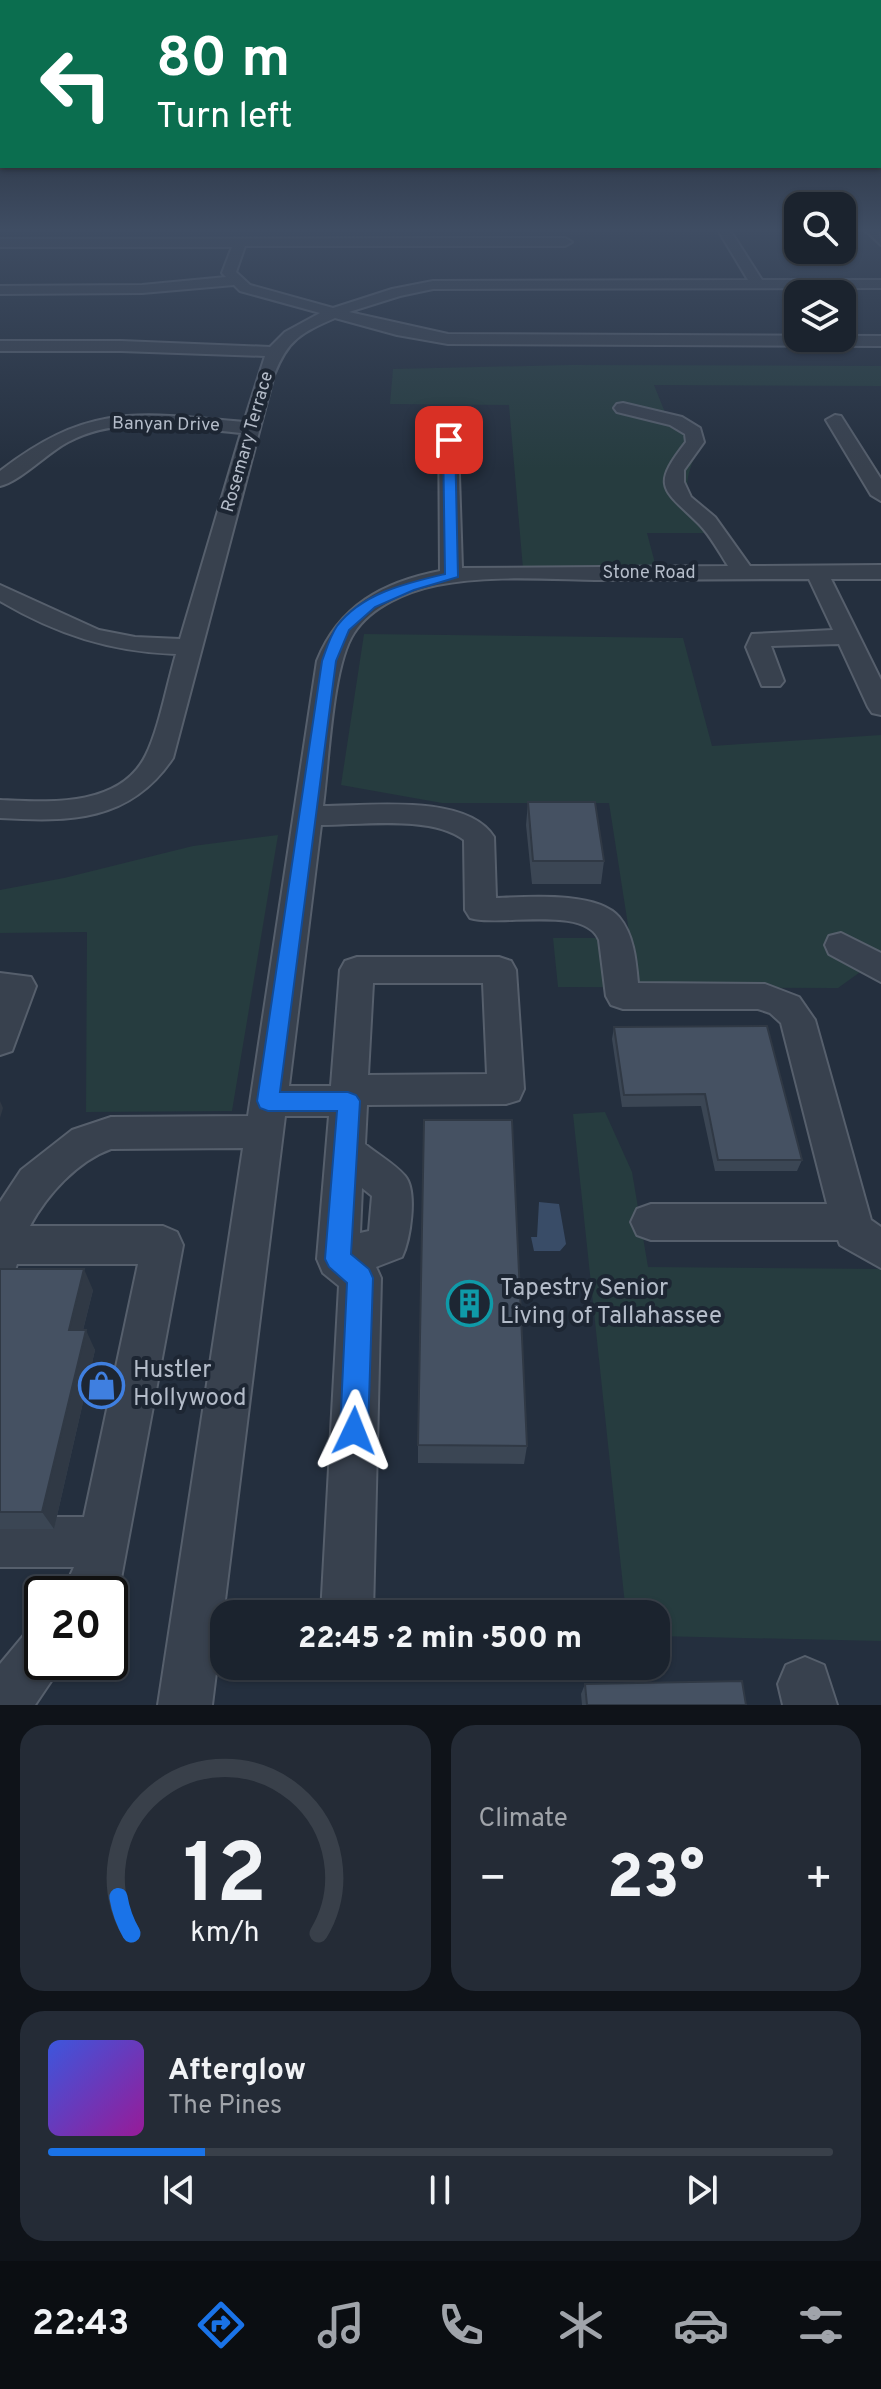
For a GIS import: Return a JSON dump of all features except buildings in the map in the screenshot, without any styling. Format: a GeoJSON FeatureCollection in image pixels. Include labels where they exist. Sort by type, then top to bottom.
{"type":"FeatureCollection","features":[{"type":"Feature","properties":{"kind":"street"},"geometry":{"type":"LineString","coordinates":[[321,310],[430,337],[474,341],[881,341]]}},
{"type":"Feature","properties":{"kind":"street","name":"Rosemary Terrace"},"geometry":{"type":"LineString","coordinates":[[0,809],[78,809],[118,798],[147,777],[159,758],[275,352],[296,331],[348,310]]}},
{"type":"Feature","properties":{"kind":"street"},"geometry":{"type":"LineString","coordinates":[[0,346],[121,346],[275,352]]}},
{"type":"Feature","properties":{"kind":"street"},"geometry":{"type":"LineString","coordinates":[[623,408],[666,418],[694,432],[695,442],[674,470],[674,482],[682,500],[708,521],[743,572]]}},
{"type":"Feature","properties":{"kind":"street"},"geometry":{"type":"LineString","coordinates":[[185,1705],[329,661],[336,641],[349,622],[370,604],[435,580],[448,413]]}},
{"type":"Feature","properties":{"kind":"street"},"geometry":{"type":"LineString","coordinates":[[835,420],[881,495]]}},
{"type":"Feature","properties":{"kind":"street","name":"Banyan Drive"},"geometry":{"type":"LineString","coordinates":[[0,480],[55,441],[75,431],[103,424],[133,421],[251,428]]}},
{"type":"Feature","properties":{"kind":"street","name":"Stone Road"},"geometry":{"type":"LineString","coordinates":[[435,580],[743,572],[822,582],[881,572]]}},
{"type":"Feature","properties":{"kind":"street"},"geometry":{"type":"LineString","coordinates":[[663,592],[822,582],[881,707]]}},
{"type":"Feature","properties":{"kind":"street"},"geometry":{"type":"LineString","coordinates":[[0,592],[87,636],[141,646],[190,647]]}},
{"type":"Feature","properties":{"kind":"street"},"geometry":{"type":"LineString","coordinates":[[771,681],[758,647],[761,639],[848,637]]}},
{"type":"Feature","properties":{"kind":"street"},"geometry":{"type":"LineString","coordinates":[[308,815],[433,816],[451,819],[468,828],[479,837],[481,910],[593,914],[607,923],[614,938],[623,996],[758,996],[778,1000],[791,1008],[798,1020],[854,1232],[881,1249]]}},
{"type":"Feature","properties":{"kind":"street"},"geometry":{"type":"LineString","coordinates":[[841,945],[881,969]]}},
{"type":"Feature","properties":{"kind":"street"},"geometry":{"type":"LineString","coordinates":[[97,1576],[163,1245],[2,1251],[12,1218],[35,1182],[85,1142],[111,1133],[266,1117],[349,1096],[506,1089],[499,970],[357,970],[349,1096],[338,1259],[360,1278],[348,1600]]}},
{"type":"Feature","properties":{"kind":"street"},"geometry":{"type":"LineString","coordinates":[[0,986],[19,986],[0,1041]]}},
{"type":"Feature","properties":{"kind":"street"},"geometry":{"type":"LineString","coordinates":[[651,1222],[851,1222]]}},
{"type":"Feature","properties":{"kind":"street"},"geometry":{"type":"LineString","coordinates":[[0,1542],[103,1542]]}},
{"type":"Feature","properties":{"kind":"street"},"geometry":{"type":"LineString","coordinates":[[2,1705],[24,1676]]}},
{"type":"Feature","properties":{"kind":"green space"},"geometry":{"type":"Polygon","coordinates":[[[570,365],[881,366],[881,386],[654,385],[666,415],[700,444],[689,475],[689,494],[701,511],[725,533],[647,533],[656,567],[523,569],[509,405],[390,404],[393,369],[570,365]]]}},
{"type":"Feature","properties":{"kind":"green space"},"geometry":{"type":"Polygon","coordinates":[[[364,634],[683,638],[712,746],[881,735],[881,957],[838,988],[558,987],[553,938],[630,938],[609,803],[442,803],[341,785],[364,634]]]}},
{"type":"Feature","properties":{"kind":"green space"},"geometry":{"type":"Polygon","coordinates":[[[278,835],[232,1111],[86,1112],[87,932],[0,933],[0,890],[64,878],[193,846],[278,835]]]}},
{"type":"Feature","properties":{"kind":"green space"},"geometry":{"type":"Polygon","coordinates":[[[605,1112],[632,1172],[648,1267],[881,1269],[881,1641],[670,1636],[670,1600],[625,1600],[573,1114],[605,1112]]]}},
{"type":"Feature","properties":{"kind":"water"},"geometry":{"type":"Polygon","coordinates":[[[539,1202],[559,1204],[566,1244],[560,1251],[534,1251],[531,1237],[537,1237],[539,1202]]]}},
{"type":"Feature","properties":{"kind":"place","name":"Tapestry Senior Living of Tallahassee"},"geometry":{"type":"Point","coordinates":[469,1303]}},
{"type":"Feature","properties":{"kind":"place","name":"Hustler Hollywood"},"geometry":{"type":"Point","coordinates":[102,1385]}},
{"type":"Feature","properties":{"kind":"route"},"geometry":{"type":"LineString","coordinates":[[354,1431],[360,1278],[338,1259],[348,1101],[268,1101],[329,661],[343,628],[370,604],[409,587],[451,577],[449,440]]}}]}
